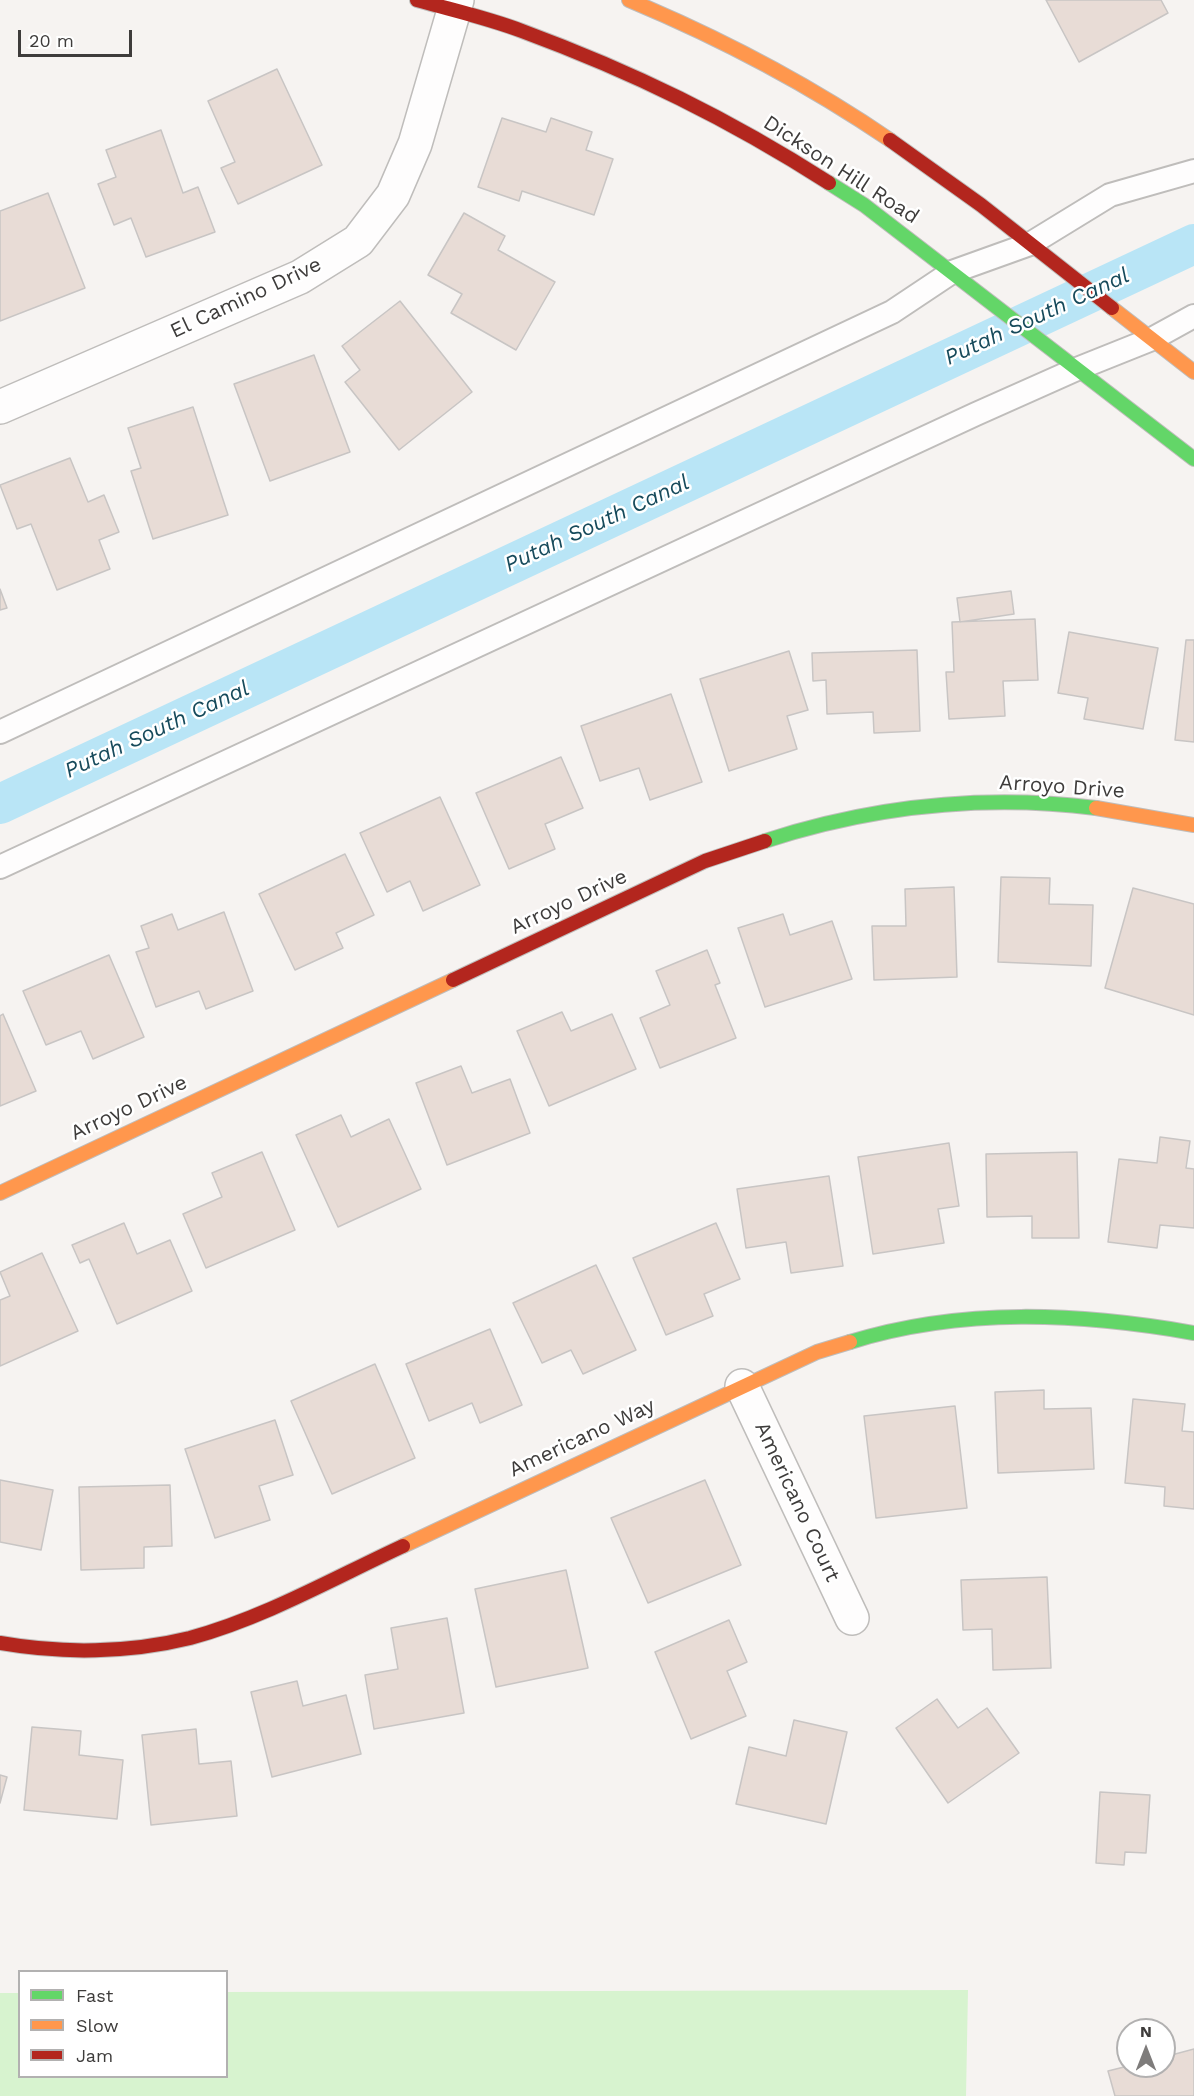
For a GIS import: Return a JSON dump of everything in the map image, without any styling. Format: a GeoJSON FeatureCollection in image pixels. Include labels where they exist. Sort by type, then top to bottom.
{"type":"FeatureCollection","features":[{"type":"Feature","properties":{"kind":"street","name":"Dickson Hill Road"},"geometry":{"type":"LineString","coordinates":[[417,0],[455,5],[651,83],[763,141],[864,205],[1194,459]]}},
{"type":"Feature","properties":{"kind":"street"},"geometry":{"type":"LineString","coordinates":[[629,0],[678,20],[798,82],[909,152],[1194,372]]}},
{"type":"Feature","properties":{"kind":"street","name":"El Camino Drive"},"geometry":{"type":"LineString","coordinates":[[0,407],[300,277],[358,241],[393,195],[415,144],[455,5]]}},
{"type":"Feature","properties":{"kind":"street","name":"Arroyo Drive"},"geometry":{"type":"LineString","coordinates":[[0,1193],[705,861],[790,832],[877,812],[974,802],[1067,804],[1153,816],[1194,825]]}},
{"type":"Feature","properties":{"kind":"street","name":"Americano Way"},"geometry":{"type":"LineString","coordinates":[[0,1643],[20,1647],[102,1649],[180,1640],[251,1617],[817,1352],[900,1328],[979,1318],[1056,1314],[1136,1322],[1194,1333]]}},
{"type":"Feature","properties":{"kind":"street","name":"Americano Court"},"geometry":{"type":"LineString","coordinates":[[742,1386],[852,1618]]}},
{"type":"Feature","properties":{"kind":"lane"},"geometry":{"type":"LineString","coordinates":[[0,732],[892,312],[952,272],[1030,244],[1110,195],[1194,171]]}},
{"type":"Feature","properties":{"kind":"lane"},"geometry":{"type":"LineString","coordinates":[[0,867],[1077,369],[1152,339],[1194,316]]}},
{"type":"Feature","properties":{"kind":"green space"},"geometry":{"type":"Polygon","coordinates":[[[968,1990],[966,2096],[0,2096],[0,1993],[18,1993],[18,2078],[228,2078],[228,1992],[968,1990]]]}},
{"type":"Feature","properties":{"kind":"building"},"geometry":{"type":"Polygon","coordinates":[[[1046,0],[1161,0],[1168,13],[1079,62],[1046,0]]]}},
{"type":"Feature","properties":{"kind":"building"},"geometry":{"type":"Polygon","coordinates":[[[277,69],[322,165],[238,204],[221,168],[235,162],[208,101],[277,69]]]}},
{"type":"Feature","properties":{"kind":"building"},"geometry":{"type":"Polygon","coordinates":[[[502,118],[546,132],[551,118],[592,132],[586,150],[613,159],[594,215],[522,191],[519,201],[478,187],[502,118]]]}},
{"type":"Feature","properties":{"kind":"building"},"geometry":{"type":"Polygon","coordinates":[[[161,130],[183,193],[198,187],[215,232],[146,257],[131,218],[114,225],[98,184],[116,177],[106,150],[161,130]]]}},
{"type":"Feature","properties":{"kind":"building"},"geometry":{"type":"Polygon","coordinates":[[[48,193],[85,288],[0,321],[0,211],[48,193]]]}},
{"type":"Feature","properties":{"kind":"building"},"geometry":{"type":"Polygon","coordinates":[[[464,213],[505,236],[498,250],[555,282],[516,350],[451,313],[462,294],[428,275],[464,213]]]}},
{"type":"Feature","properties":{"kind":"building"},"geometry":{"type":"Polygon","coordinates":[[[400,301],[472,392],[399,450],[345,382],[360,370],[342,346],[400,301]]]}},
{"type":"Feature","properties":{"kind":"building"},"geometry":{"type":"Polygon","coordinates":[[[314,355],[350,452],[270,481],[234,384],[314,355]]]}},
{"type":"Feature","properties":{"kind":"building"},"geometry":{"type":"Polygon","coordinates":[[[193,407],[228,515],[153,539],[131,471],[141,468],[128,428],[193,407]]]}},
{"type":"Feature","properties":{"kind":"building"},"geometry":{"type":"Polygon","coordinates":[[[70,458],[88,502],[104,495],[119,532],[99,540],[110,569],[57,590],[31,524],[17,529],[0,485],[70,458]]]}},
{"type":"Feature","properties":{"kind":"building"},"geometry":{"type":"Polygon","coordinates":[[[0,589],[7,608],[0,610],[0,589]]]}},
{"type":"Feature","properties":{"kind":"building"},"geometry":{"type":"Polygon","coordinates":[[[1011,591],[1014,614],[960,622],[957,598],[1011,591]]]}},
{"type":"Feature","properties":{"kind":"building"},"geometry":{"type":"Polygon","coordinates":[[[1035,619],[1038,680],[1003,681],[1005,716],[949,719],[946,672],[954,672],[952,622],[1035,619]]]}},
{"type":"Feature","properties":{"kind":"building"},"geometry":{"type":"Polygon","coordinates":[[[1069,632],[1158,648],[1143,729],[1084,719],[1088,698],[1058,693],[1069,632]]]}},
{"type":"Feature","properties":{"kind":"building"},"geometry":{"type":"Polygon","coordinates":[[[1186,640],[1194,640],[1194,742],[1175,740],[1186,640]]]}},
{"type":"Feature","properties":{"kind":"building"},"geometry":{"type":"Polygon","coordinates":[[[917,650],[920,731],[874,733],[873,712],[827,714],[826,680],[813,681],[812,653],[917,650]]]}},
{"type":"Feature","properties":{"kind":"building"},"geometry":{"type":"Polygon","coordinates":[[[789,651],[808,710],[787,716],[797,749],[729,771],[700,679],[789,651]]]}},
{"type":"Feature","properties":{"kind":"building"},"geometry":{"type":"Polygon","coordinates":[[[671,694],[702,782],[650,800],[639,768],[600,781],[581,726],[671,694]]]}},
{"type":"Feature","properties":{"kind":"building"},"geometry":{"type":"Polygon","coordinates":[[[561,757],[583,808],[545,824],[555,849],[509,869],[476,793],[561,757]]]}},
{"type":"Feature","properties":{"kind":"building"},"geometry":{"type":"Polygon","coordinates":[[[440,797],[480,885],[423,911],[410,881],[387,892],[360,833],[440,797]]]}},
{"type":"Feature","properties":{"kind":"building"},"geometry":{"type":"Polygon","coordinates":[[[345,854],[374,915],[336,933],[343,948],[295,970],[259,894],[345,854]]]}},
{"type":"Feature","properties":{"kind":"building"},"geometry":{"type":"Polygon","coordinates":[[[1001,877],[1050,878],[1049,904],[1093,905],[1091,966],[998,962],[1001,877]]]}},
{"type":"Feature","properties":{"kind":"building"},"geometry":{"type":"Polygon","coordinates":[[[954,887],[957,977],[874,980],[872,926],[906,926],[905,889],[954,887]]]}},
{"type":"Feature","properties":{"kind":"building"},"geometry":{"type":"Polygon","coordinates":[[[1133,888],[1194,904],[1194,1015],[1105,988],[1133,888]]]}},
{"type":"Feature","properties":{"kind":"building"},"geometry":{"type":"Polygon","coordinates":[[[224,912],[253,991],[206,1009],[199,991],[156,1007],[136,952],[149,948],[141,926],[172,914],[178,930],[224,912]]]}},
{"type":"Feature","properties":{"kind":"building"},"geometry":{"type":"Polygon","coordinates":[[[783,914],[790,935],[832,921],[852,979],[765,1007],[738,928],[783,914]]]}},
{"type":"Feature","properties":{"kind":"building"},"geometry":{"type":"Polygon","coordinates":[[[707,950],[720,983],[715,985],[736,1038],[660,1068],[640,1018],[670,1005],[656,971],[707,950]]]}},
{"type":"Feature","properties":{"kind":"building"},"geometry":{"type":"Polygon","coordinates":[[[109,955],[144,1037],[93,1059],[81,1031],[46,1045],[23,991],[109,955]]]}},
{"type":"Feature","properties":{"kind":"building"},"geometry":{"type":"Polygon","coordinates":[[[562,1012],[571,1031],[612,1014],[636,1069],[549,1106],[517,1031],[562,1012]]]}},
{"type":"Feature","properties":{"kind":"building"},"geometry":{"type":"Polygon","coordinates":[[[3,1014],[36,1091],[0,1106],[0,1016],[3,1014]]]}},
{"type":"Feature","properties":{"kind":"building"},"geometry":{"type":"Polygon","coordinates":[[[461,1066],[472,1093],[510,1079],[530,1133],[447,1165],[416,1083],[461,1066]]]}},
{"type":"Feature","properties":{"kind":"building"},"geometry":{"type":"Polygon","coordinates":[[[341,1115],[351,1137],[389,1119],[421,1189],[338,1227],[296,1135],[341,1115]]]}},
{"type":"Feature","properties":{"kind":"building"},"geometry":{"type":"Polygon","coordinates":[[[1160,1137],[1190,1141],[1186,1168],[1194,1169],[1194,1228],[1160,1225],[1157,1248],[1108,1242],[1119,1159],[1157,1163],[1160,1137]]]}},
{"type":"Feature","properties":{"kind":"building"},"geometry":{"type":"Polygon","coordinates":[[[949,1143],[959,1206],[938,1209],[944,1243],[873,1254],[858,1157],[949,1143]]]}},
{"type":"Feature","properties":{"kind":"building"},"geometry":{"type":"Polygon","coordinates":[[[262,1152],[295,1230],[206,1268],[183,1214],[222,1197],[212,1173],[262,1152]]]}},
{"type":"Feature","properties":{"kind":"building"},"geometry":{"type":"Polygon","coordinates":[[[1077,1152],[1079,1238],[1032,1238],[1032,1216],[987,1217],[986,1154],[1077,1152]]]}},
{"type":"Feature","properties":{"kind":"building"},"geometry":{"type":"Polygon","coordinates":[[[829,1176],[843,1266],[791,1273],[786,1242],[746,1248],[737,1189],[829,1176]]]}},
{"type":"Feature","properties":{"kind":"building"},"geometry":{"type":"Polygon","coordinates":[[[124,1223],[137,1254],[170,1240],[192,1291],[117,1324],[89,1259],[80,1263],[72,1245],[124,1223]]]}},
{"type":"Feature","properties":{"kind":"building"},"geometry":{"type":"Polygon","coordinates":[[[716,1223],[740,1279],[704,1294],[713,1316],[666,1335],[633,1258],[716,1223]]]}},
{"type":"Feature","properties":{"kind":"building"},"geometry":{"type":"Polygon","coordinates":[[[42,1253],[78,1331],[0,1366],[0,1300],[10,1296],[0,1272],[42,1253]]]}},
{"type":"Feature","properties":{"kind":"building"},"geometry":{"type":"Polygon","coordinates":[[[596,1265],[636,1350],[583,1374],[571,1350],[542,1363],[513,1303],[596,1265]]]}},
{"type":"Feature","properties":{"kind":"building"},"geometry":{"type":"Polygon","coordinates":[[[490,1329],[522,1405],[480,1423],[472,1403],[429,1421],[406,1364],[490,1329]]]}},
{"type":"Feature","properties":{"kind":"building"},"geometry":{"type":"Polygon","coordinates":[[[375,1364],[415,1458],[332,1494],[291,1401],[375,1364]]]}},
{"type":"Feature","properties":{"kind":"building"},"geometry":{"type":"Polygon","coordinates":[[[1044,1390],[1044,1409],[1091,1408],[1094,1469],[998,1473],[995,1392],[1044,1390]]]}},
{"type":"Feature","properties":{"kind":"building"},"geometry":{"type":"Polygon","coordinates":[[[1133,1399],[1185,1404],[1182,1431],[1194,1432],[1194,1509],[1164,1506],[1165,1487],[1125,1483],[1133,1399]]]}},
{"type":"Feature","properties":{"kind":"building"},"geometry":{"type":"Polygon","coordinates":[[[955,1406],[967,1508],[876,1518],[864,1416],[955,1406]]]}},
{"type":"Feature","properties":{"kind":"building"},"geometry":{"type":"Polygon","coordinates":[[[275,1420],[293,1475],[259,1486],[270,1520],[215,1538],[185,1449],[275,1420]]]}},
{"type":"Feature","properties":{"kind":"building"},"geometry":{"type":"Polygon","coordinates":[[[0,1480],[53,1490],[41,1550],[0,1542],[0,1480]]]}},
{"type":"Feature","properties":{"kind":"building"},"geometry":{"type":"Polygon","coordinates":[[[705,1480],[741,1565],[648,1603],[611,1518],[705,1480]]]}},
{"type":"Feature","properties":{"kind":"building"},"geometry":{"type":"Polygon","coordinates":[[[170,1485],[172,1546],[144,1547],[144,1568],[81,1570],[79,1487],[170,1485]]]}},
{"type":"Feature","properties":{"kind":"building"},"geometry":{"type":"Polygon","coordinates":[[[566,1570],[588,1668],[496,1687],[475,1589],[566,1570]]]}},
{"type":"Feature","properties":{"kind":"building"},"geometry":{"type":"Polygon","coordinates":[[[1047,1577],[1051,1668],[993,1670],[992,1629],[963,1630],[961,1580],[1047,1577]]]}},
{"type":"Feature","properties":{"kind":"building"},"geometry":{"type":"Polygon","coordinates":[[[447,1618],[464,1713],[374,1729],[365,1675],[398,1669],[391,1628],[447,1618]]]}},
{"type":"Feature","properties":{"kind":"building"},"geometry":{"type":"Polygon","coordinates":[[[729,1620],[747,1662],[727,1671],[746,1716],[691,1739],[655,1652],[729,1620]]]}},
{"type":"Feature","properties":{"kind":"building"},"geometry":{"type":"Polygon","coordinates":[[[297,1681],[303,1706],[346,1695],[361,1754],[272,1777],[251,1692],[297,1681]]]}},
{"type":"Feature","properties":{"kind":"building"},"geometry":{"type":"Polygon","coordinates":[[[937,1699],[958,1728],[987,1708],[1019,1753],[948,1803],[896,1728],[937,1699]]]}},
{"type":"Feature","properties":{"kind":"building"},"geometry":{"type":"Polygon","coordinates":[[[794,1720],[847,1732],[826,1824],[736,1804],[749,1747],[786,1756],[794,1720]]]}},
{"type":"Feature","properties":{"kind":"building"},"geometry":{"type":"Polygon","coordinates":[[[32,1727],[81,1731],[79,1755],[123,1760],[117,1819],[24,1810],[32,1727]]]}},
{"type":"Feature","properties":{"kind":"building"},"geometry":{"type":"Polygon","coordinates":[[[196,1729],[199,1764],[231,1761],[237,1816],[151,1825],[142,1735],[196,1729]]]}},
{"type":"Feature","properties":{"kind":"building"},"geometry":{"type":"Polygon","coordinates":[[[0,1775],[7,1777],[0,1803],[0,1775]]]}},
{"type":"Feature","properties":{"kind":"building"},"geometry":{"type":"Polygon","coordinates":[[[1100,1792],[1150,1795],[1146,1853],[1125,1852],[1124,1865],[1096,1863],[1100,1792]]]}},
{"type":"Feature","properties":{"kind":"building"},"geometry":{"type":"Polygon","coordinates":[[[1194,2049],[1194,2096],[1115,2096],[1108,2071],[1116,2069],[1116,2078],[1176,2078],[1176,2054],[1194,2049]]]}},
{"type":"Feature","properties":{"kind":"waterway","name":"Putah South Canal"},"geometry":{"type":"LineString","coordinates":[[0,804],[1194,244]]}},
{"type":"Feature","properties":{"kind":"traffic: fast"},"geometry":{"type":"LineString","coordinates":[[829,183],[864,205],[1194,459]]}},
{"type":"Feature","properties":{"kind":"traffic: fast"},"geometry":{"type":"LineString","coordinates":[[765,841],[846,819],[928,806],[1011,802],[1096,808]]}},
{"type":"Feature","properties":{"kind":"traffic: fast"},"geometry":{"type":"LineString","coordinates":[[850,1342],[935,1323],[978,1318],[1021,1317],[1108,1321],[1194,1333]]}},
{"type":"Feature","properties":{"kind":"traffic: slow"},"geometry":{"type":"LineString","coordinates":[[629,0],[763,63],[859,119],[890,140]]}},
{"type":"Feature","properties":{"kind":"traffic: slow"},"geometry":{"type":"LineString","coordinates":[[1112,308],[1194,372]]}},
{"type":"Feature","properties":{"kind":"traffic: slow"},"geometry":{"type":"LineString","coordinates":[[1096,808],[1194,825]]}},
{"type":"Feature","properties":{"kind":"traffic: slow"},"geometry":{"type":"LineString","coordinates":[[0,1193],[453,980]]}},
{"type":"Feature","properties":{"kind":"traffic: slow"},"geometry":{"type":"LineString","coordinates":[[403,1546],[817,1352],[850,1342]]}},
{"type":"Feature","properties":{"kind":"traffic: jam"},"geometry":{"type":"LineString","coordinates":[[417,0],[509,26],[642,80],[754,138],[829,183]]}},
{"type":"Feature","properties":{"kind":"traffic: jam"},"geometry":{"type":"LineString","coordinates":[[890,140],[981,205],[1112,308]]}},
{"type":"Feature","properties":{"kind":"traffic: jam"},"geometry":{"type":"LineString","coordinates":[[453,980],[705,861],[765,841]]}},
{"type":"Feature","properties":{"kind":"traffic: jam"},"geometry":{"type":"LineString","coordinates":[[0,1643],[47,1649],[95,1650],[143,1647],[190,1638],[272,1609],[403,1546]]}}]}
